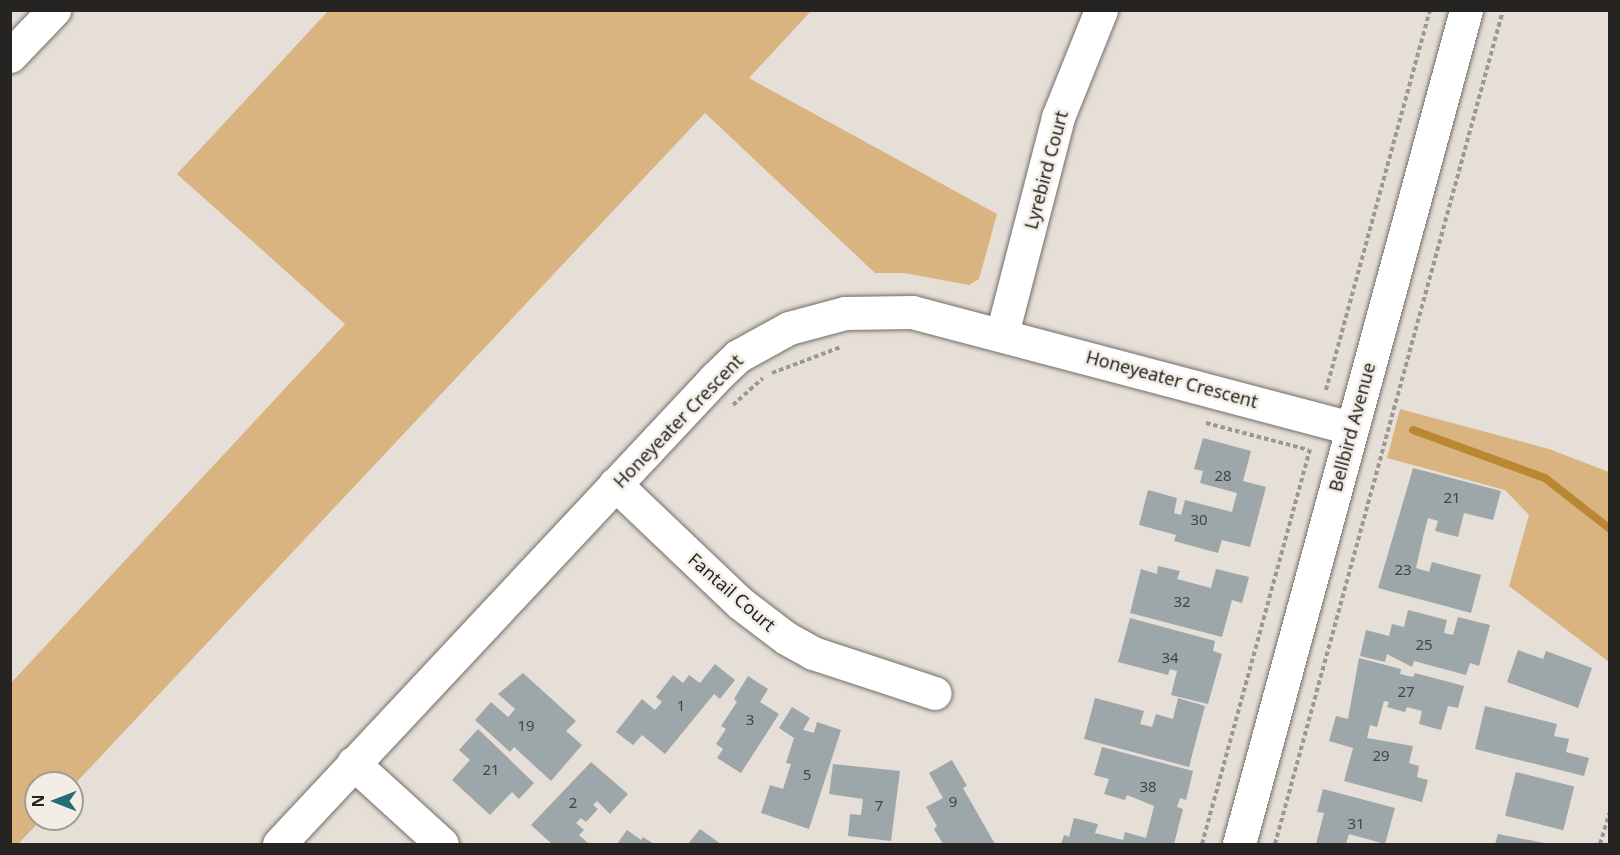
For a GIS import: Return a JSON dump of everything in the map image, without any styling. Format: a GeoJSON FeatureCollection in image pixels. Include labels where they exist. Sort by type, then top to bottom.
{"type":"FeatureCollection","features":[{"type":"Feature","properties":{"kind":"street"},"geometry":{"type":"LineString","coordinates":[[10,56],[54,10]]}},
{"type":"Feature","properties":{"kind":"street","name":"Lyrebird Court"},"geometry":{"type":"LineString","coordinates":[[1002,334],[1058,117],[1101,10]]}},
{"type":"Feature","properties":{"kind":"street","name":"Bellbird Avenue"},"geometry":{"type":"LineString","coordinates":[[1239,844],[1466,10]]}},
{"type":"Feature","properties":{"kind":"street","name":"Honeyeater Crescent"},"geometry":{"type":"LineString","coordinates":[[279,844],[615,484],[738,356],[789,328],[845,313],[896,310],[1002,334],[1352,428]]}},
{"type":"Feature","properties":{"kind":"street","name":"Fantail Court"},"geometry":{"type":"LineString","coordinates":[[615,484],[740,603],[786,638],[813,652],[935,693]]}},
{"type":"Feature","properties":{"kind":"street"},"geometry":{"type":"LineString","coordinates":[[353,763],[442,844]]}},
{"type":"Feature","properties":{"kind":"path"},"geometry":{"type":"LineString","coordinates":[[1275,844],[1503,10]]}},
{"type":"Feature","properties":{"kind":"path"},"geometry":{"type":"LineString","coordinates":[[728,410],[763,378],[846,345]]}},
{"type":"Feature","properties":{"kind":"path"},"geometry":{"type":"LineString","coordinates":[[1195,420],[1310,450]]}},
{"type":"Feature","properties":{"kind":"path"},"geometry":{"type":"LineString","coordinates":[[1600,844],[1610,810]]}},
{"type":"Feature","properties":{"kind":"shaded area"},"geometry":{"type":"Polygon","coordinates":[[[328,11],[811,11],[749,78],[997,214],[979,279],[969,285],[904,273],[875,273],[705,113],[84,774],[84,771],[24,771],[24,831],[30,831],[18,844],[11,844],[11,683],[345,324],[177,174],[328,11]]]}},
{"type":"Feature","properties":{"kind":"shaded area"},"geometry":{"type":"Polygon","coordinates":[[[1400,409],[1549,449],[1609,472],[1609,662],[1509,586],[1529,515],[1505,490],[1387,458],[1400,409]]]}},
{"type":"Feature","properties":{"kind":"building"},"geometry":{"type":"Polygon","coordinates":[[[1203,438],[1251,451],[1243,481],[1266,487],[1250,547],[1222,540],[1218,553],[1174,541],[1176,535],[1139,525],[1148,490],[1177,498],[1174,513],[1181,515],[1185,500],[1232,512],[1237,493],[1200,483],[1203,471],[1194,469],[1203,438]]]}},
{"type":"Feature","properties":{"kind":"building"},"geometry":{"type":"Polygon","coordinates":[[[1413,468],[1501,491],[1493,520],[1464,513],[1458,537],[1435,531],[1438,521],[1428,518],[1423,537],[1416,568],[1429,572],[1432,562],[1481,575],[1471,613],[1378,588],[1413,468]]]}},
{"type":"Feature","properties":{"kind":"building"},"geometry":{"type":"Polygon","coordinates":[[[1158,566],[1180,571],[1177,579],[1211,588],[1216,569],[1249,577],[1242,603],[1232,600],[1222,637],[1130,613],[1141,569],[1157,574],[1158,566]]]}},
{"type":"Feature","properties":{"kind":"building"},"geometry":{"type":"Polygon","coordinates":[[[1408,610],[1447,620],[1444,633],[1453,635],[1458,617],[1490,625],[1479,666],[1470,663],[1466,675],[1414,661],[1412,667],[1387,654],[1385,662],[1360,656],[1366,630],[1389,636],[1392,624],[1404,627],[1408,610]]]}},
{"type":"Feature","properties":{"kind":"building"},"geometry":{"type":"Polygon","coordinates":[[[1130,618],[1215,641],[1213,651],[1222,654],[1208,704],[1171,695],[1177,671],[1170,669],[1168,675],[1118,662],[1130,618]]]}},
{"type":"Feature","properties":{"kind":"building"},"geometry":{"type":"Polygon","coordinates":[[[1518,650],[1543,659],[1546,651],[1592,668],[1578,708],[1507,682],[1518,650]]]}},
{"type":"Feature","properties":{"kind":"building"},"geometry":{"type":"Polygon","coordinates":[[[1359,658],[1401,669],[1400,674],[1413,677],[1415,673],[1464,686],[1458,708],[1448,706],[1441,730],[1419,724],[1422,711],[1407,707],[1405,712],[1387,707],[1389,702],[1384,701],[1377,727],[1370,725],[1367,738],[1413,746],[1409,763],[1419,766],[1417,777],[1428,780],[1422,802],[1344,781],[1353,748],[1329,741],[1336,716],[1348,719],[1359,658]]]}},
{"type":"Feature","properties":{"kind":"building"},"geometry":{"type":"Polygon","coordinates":[[[715,664],[735,680],[720,699],[714,694],[665,754],[642,735],[633,745],[616,732],[642,699],[655,710],[662,702],[656,697],[673,675],[683,683],[689,675],[700,683],[715,664]]]}},
{"type":"Feature","properties":{"kind":"building"},"geometry":{"type":"Polygon","coordinates":[[[523,673],[576,721],[566,731],[582,745],[551,781],[514,747],[510,752],[475,720],[491,702],[508,717],[515,709],[498,694],[523,673]]]}},
{"type":"Feature","properties":{"kind":"building"},"geometry":{"type":"Polygon","coordinates":[[[748,676],[768,689],[760,702],[779,714],[741,773],[717,758],[723,749],[716,744],[726,729],[721,726],[737,702],[734,699],[748,676]]]}},
{"type":"Feature","properties":{"kind":"building"},"geometry":{"type":"Polygon","coordinates":[[[1095,698],[1144,711],[1140,724],[1152,727],[1156,714],[1173,719],[1178,698],[1205,706],[1189,767],[1084,739],[1095,698]]]}},
{"type":"Feature","properties":{"kind":"building"},"geometry":{"type":"Polygon","coordinates":[[[1485,706],[1557,724],[1554,736],[1569,739],[1566,752],[1589,758],[1584,776],[1475,749],[1485,706]]]}},
{"type":"Feature","properties":{"kind":"building"},"geometry":{"type":"Polygon","coordinates":[[[792,707],[810,718],[803,730],[814,733],[817,722],[841,730],[809,829],[761,813],[770,785],[783,789],[791,764],[786,763],[794,738],[779,728],[792,707]]]}},
{"type":"Feature","properties":{"kind":"building"},"geometry":{"type":"Polygon","coordinates":[[[478,729],[534,783],[519,799],[512,792],[490,815],[452,780],[470,760],[459,750],[478,729]]]}},
{"type":"Feature","properties":{"kind":"building"},"geometry":{"type":"Polygon","coordinates":[[[1102,747],[1193,771],[1186,800],[1180,798],[1177,807],[1183,809],[1174,844],[1061,844],[1064,835],[1069,837],[1074,818],[1098,824],[1095,833],[1123,840],[1125,832],[1146,838],[1154,806],[1127,795],[1125,800],[1104,794],[1109,779],[1094,775],[1102,747]]]}},
{"type":"Feature","properties":{"kind":"building"},"geometry":{"type":"Polygon","coordinates":[[[952,760],[967,786],[963,788],[995,844],[943,844],[934,829],[937,826],[926,807],[943,798],[929,773],[952,760]]]}},
{"type":"Feature","properties":{"kind":"building"},"geometry":{"type":"Polygon","coordinates":[[[591,762],[628,794],[610,814],[597,801],[593,805],[598,809],[586,822],[581,818],[576,823],[584,830],[579,835],[589,844],[552,844],[531,825],[591,762]]]}},
{"type":"Feature","properties":{"kind":"building"},"geometry":{"type":"Polygon","coordinates":[[[833,764],[900,771],[891,841],[848,836],[850,814],[861,815],[863,799],[829,794],[833,764]]]}},
{"type":"Feature","properties":{"kind":"building"},"geometry":{"type":"Polygon","coordinates":[[[1516,772],[1574,787],[1563,830],[1505,816],[1516,772]]]}},
{"type":"Feature","properties":{"kind":"building"},"geometry":{"type":"Polygon","coordinates":[[[1323,789],[1395,808],[1385,844],[1349,834],[1346,844],[1316,844],[1324,813],[1317,812],[1323,789]]]}},
{"type":"Feature","properties":{"kind":"building"},"geometry":{"type":"Polygon","coordinates":[[[700,829],[721,844],[688,844],[700,829]]]}},
{"type":"Feature","properties":{"kind":"building"},"geometry":{"type":"Polygon","coordinates":[[[627,830],[641,840],[643,837],[654,844],[617,844],[627,830]]]}},
{"type":"Feature","properties":{"kind":"building"},"geometry":{"type":"Polygon","coordinates":[[[1498,834],[1544,843],[1544,844],[1495,844],[1498,834]]]}},
{"type":"Feature","properties":{"kind":"waterway"},"geometry":{"type":"LineString","coordinates":[[1413,430],[1545,478],[1610,529]]}}]}
